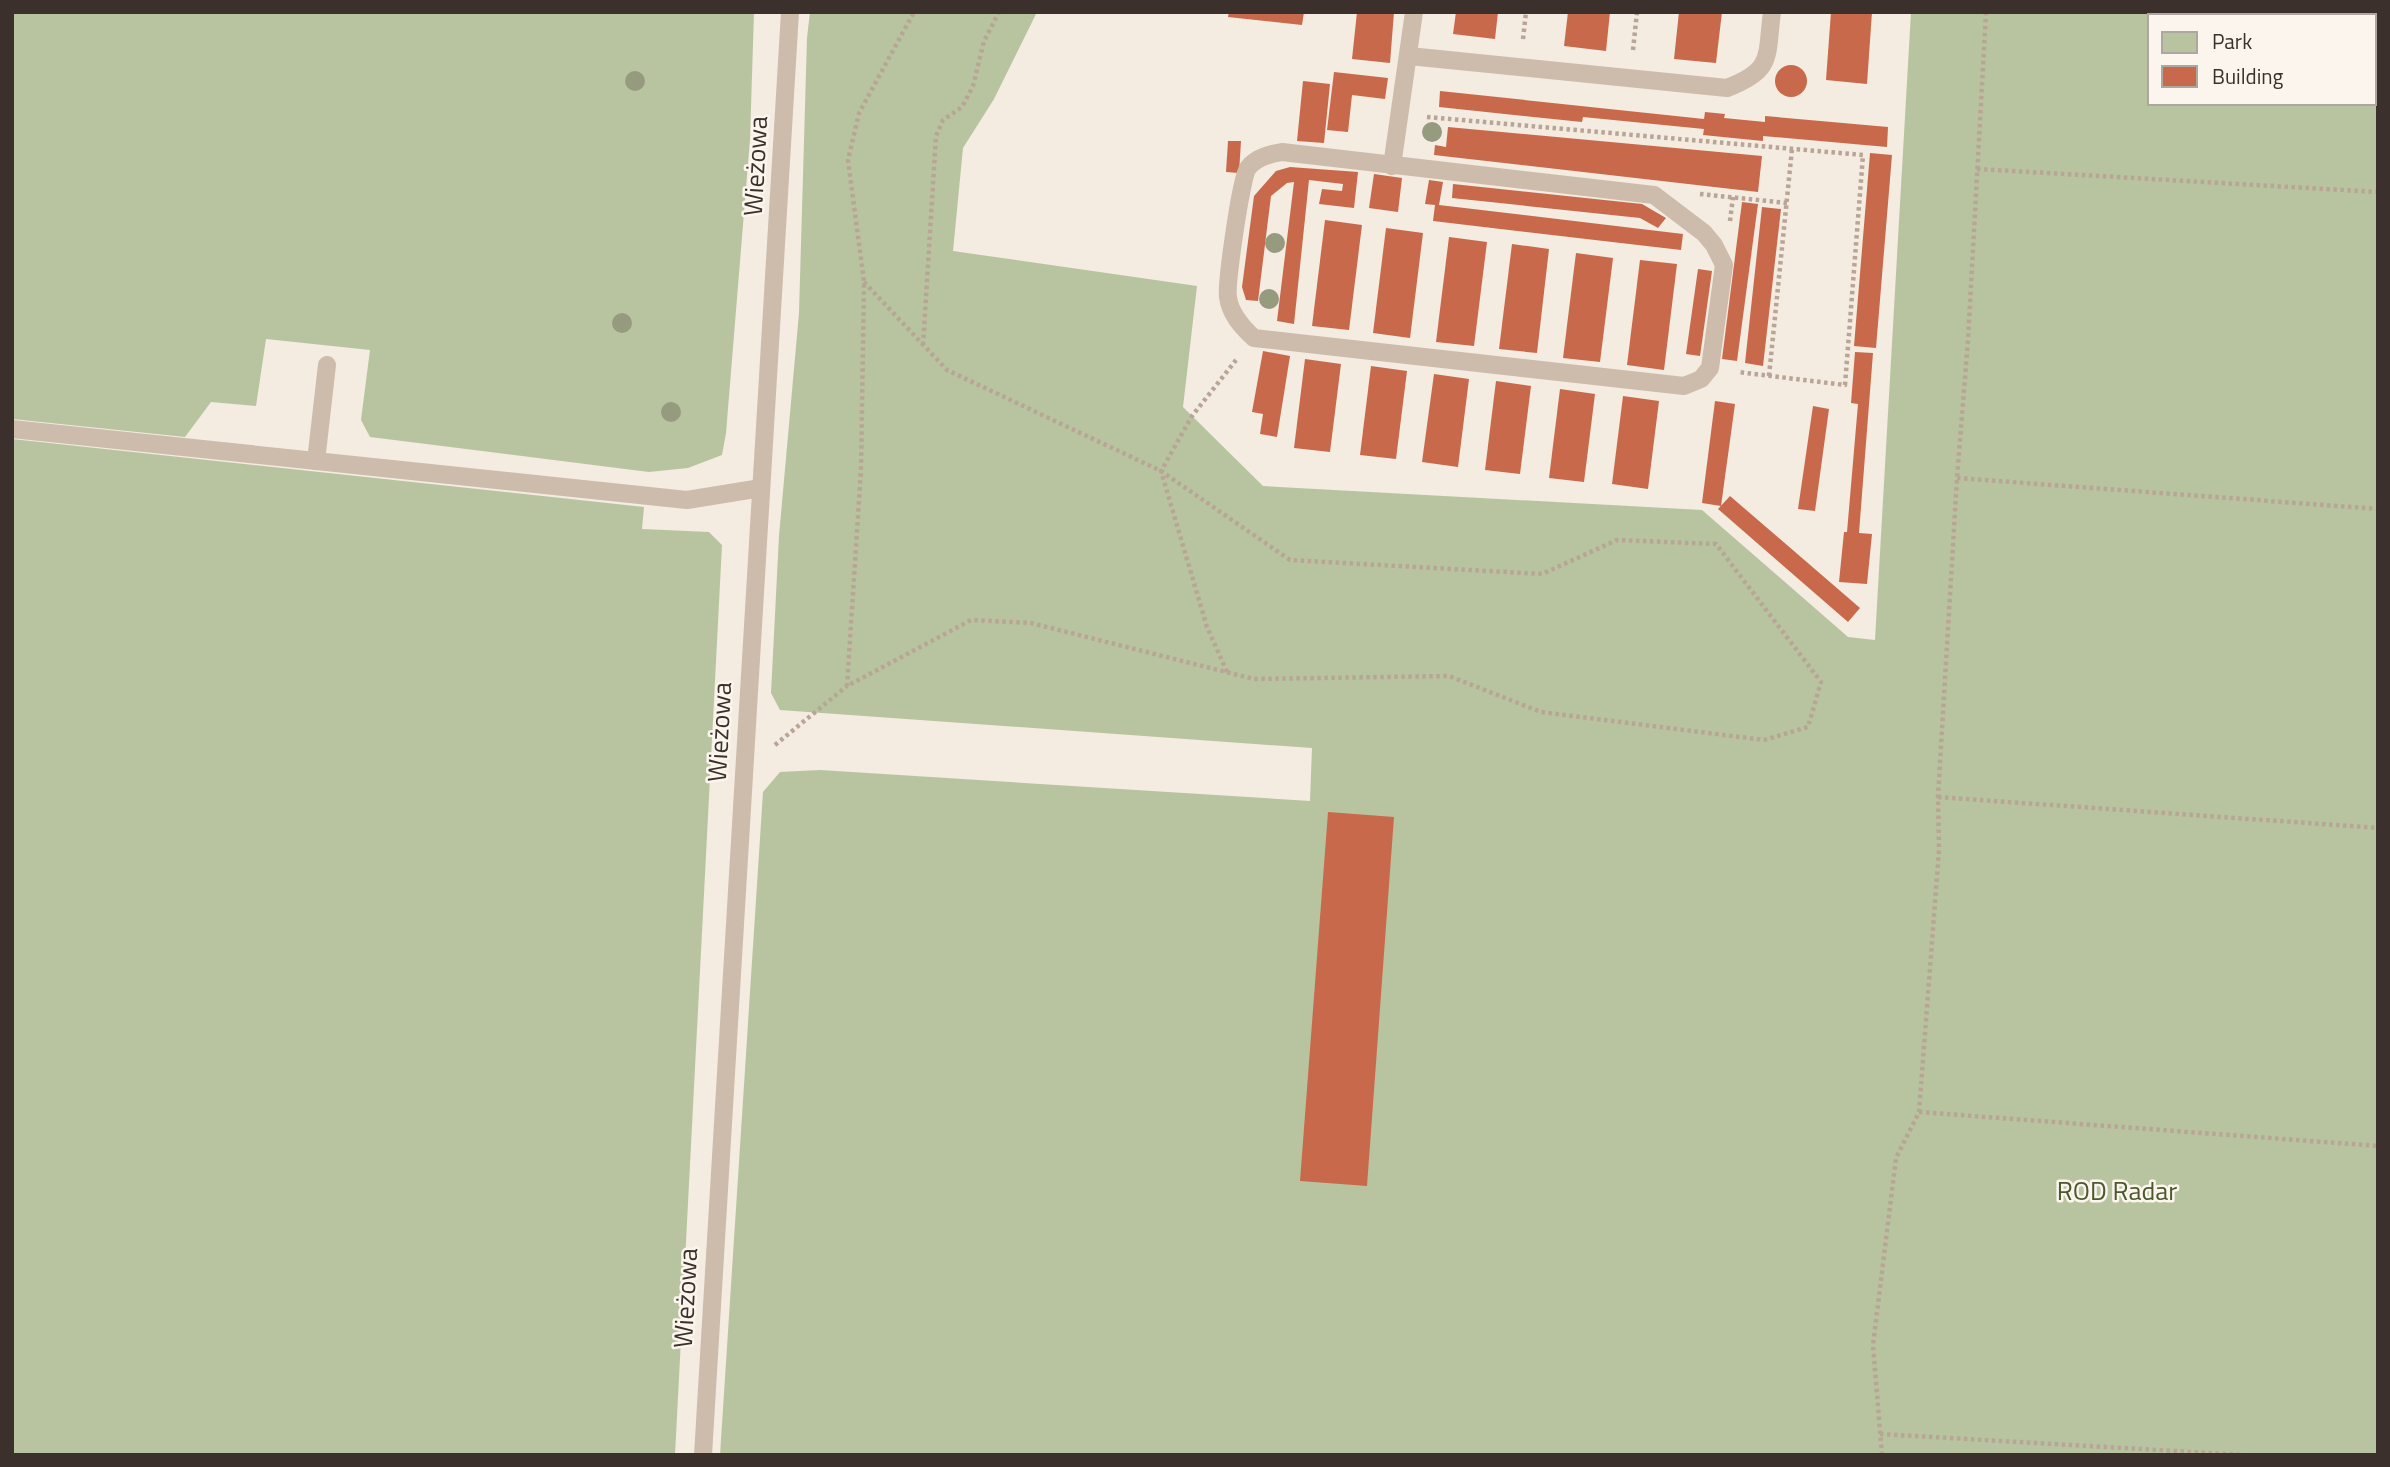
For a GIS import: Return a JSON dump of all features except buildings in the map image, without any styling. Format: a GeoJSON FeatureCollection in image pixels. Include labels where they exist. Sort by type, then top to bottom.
{"type":"FeatureCollection","features":[{"type":"Feature","properties":{"kind":"lane","name":"Wieżowa"},"geometry":{"type":"LineString","coordinates":[[703,1455],[790,12]]}},
{"type":"Feature","properties":{"kind":"lane"},"geometry":{"type":"LineString","coordinates":[[1392,166],[1414,12]]}},
{"type":"Feature","properties":{"kind":"lane"},"geometry":{"type":"LineString","coordinates":[[1409,57],[1727,88],[1750,79],[1765,65],[1772,12]]}},
{"type":"Feature","properties":{"kind":"lane"},"geometry":{"type":"LineString","coordinates":[[1282,152],[1392,166],[1654,195],[1704,233],[1714,245],[1724,265],[1710,368],[1701,379],[1684,386],[1254,338],[1240,325],[1228,297],[1240,193],[1248,168],[1265,155],[1282,152]]}},
{"type":"Feature","properties":{"kind":"lane"},"geometry":{"type":"LineString","coordinates":[[316,461],[327,365]]}},
{"type":"Feature","properties":{"kind":"lane"},"geometry":{"type":"LineString","coordinates":[[12,429],[687,500],[761,488]]}},
{"type":"Feature","properties":{"kind":"path"},"geometry":{"type":"LineString","coordinates":[[847,686],[861,470],[863,282],[848,160],[859,113],[914,12]]}},
{"type":"Feature","properties":{"kind":"path"},"geometry":{"type":"LineString","coordinates":[[923,346],[936,136],[943,120],[962,107],[972,86],[984,41],[999,12]]}},
{"type":"Feature","properties":{"kind":"path"},"geometry":{"type":"LineString","coordinates":[[1630,78],[1637,12]]}},
{"type":"Feature","properties":{"kind":"path"},"geometry":{"type":"LineString","coordinates":[[1882,1455],[1873,1345],[1896,1158],[1919,1112],[1939,850],[1938,797],[1986,12]]}},
{"type":"Feature","properties":{"kind":"path"},"geometry":{"type":"LineString","coordinates":[[1401,115],[1863,155],[1845,385],[1710,368]]}},
{"type":"Feature","properties":{"kind":"path"},"geometry":{"type":"LineString","coordinates":[[1769,376],[1792,149]]}},
{"type":"Feature","properties":{"kind":"path"},"geometry":{"type":"LineString","coordinates":[[1977,169],[2378,192]]}},
{"type":"Feature","properties":{"kind":"path"},"geometry":{"type":"LineString","coordinates":[[1654,195],[1664,190],[1787,203]]}},
{"type":"Feature","properties":{"kind":"path"},"geometry":{"type":"LineString","coordinates":[[743,770],[847,686],[971,620],[1031,623],[1254,679],[1449,676],[1541,712],[1764,740],[1808,727],[1821,682],[1716,544],[1617,540],[1542,574],[1290,560],[1161,471],[947,370],[863,282]]}},
{"type":"Feature","properties":{"kind":"path"},"geometry":{"type":"LineString","coordinates":[[1227,672],[1207,626],[1161,471],[1192,416],[1254,338]]}},
{"type":"Feature","properties":{"kind":"path"},"geometry":{"type":"LineString","coordinates":[[1957,478],[2378,509]]}},
{"type":"Feature","properties":{"kind":"path"},"geometry":{"type":"LineString","coordinates":[[1938,797],[2378,828]]}},
{"type":"Feature","properties":{"kind":"path"},"geometry":{"type":"LineString","coordinates":[[1919,1112],[2378,1146]]}},
{"type":"Feature","properties":{"kind":"path"},"geometry":{"type":"LineString","coordinates":[[1880,1434],[2245,1455]]}},
{"type":"Feature","properties":{"kind":"green space"},"geometry":{"type":"Polygon","coordinates":[[[12,12],[754,12],[750,139],[722,455],[688,468],[649,472],[370,437],[361,420],[370,350],[266,339],[256,406],[211,402],[185,437],[12,419],[12,12]]]}},
{"type":"Feature","properties":{"kind":"green space","name":"ROD Radar"},"geometry":{"type":"Polygon","coordinates":[[[810,12],[1037,12],[994,99],[963,148],[953,251],[1197,286],[1183,407],[1263,486],[1702,510],[1848,637],[1875,640],[1911,12],[2378,12],[2378,1455],[720,1455],[763,792],[780,772],[820,770],[1310,801],[1312,748],[780,710],[771,693],[779,536],[799,313],[810,12]]]}},
{"type":"Feature","properties":{"kind":"green space"},"geometry":{"type":"Polygon","coordinates":[[[12,439],[644,507],[642,529],[709,532],[722,545],[675,1455],[12,1455],[12,439]]]}}]}
